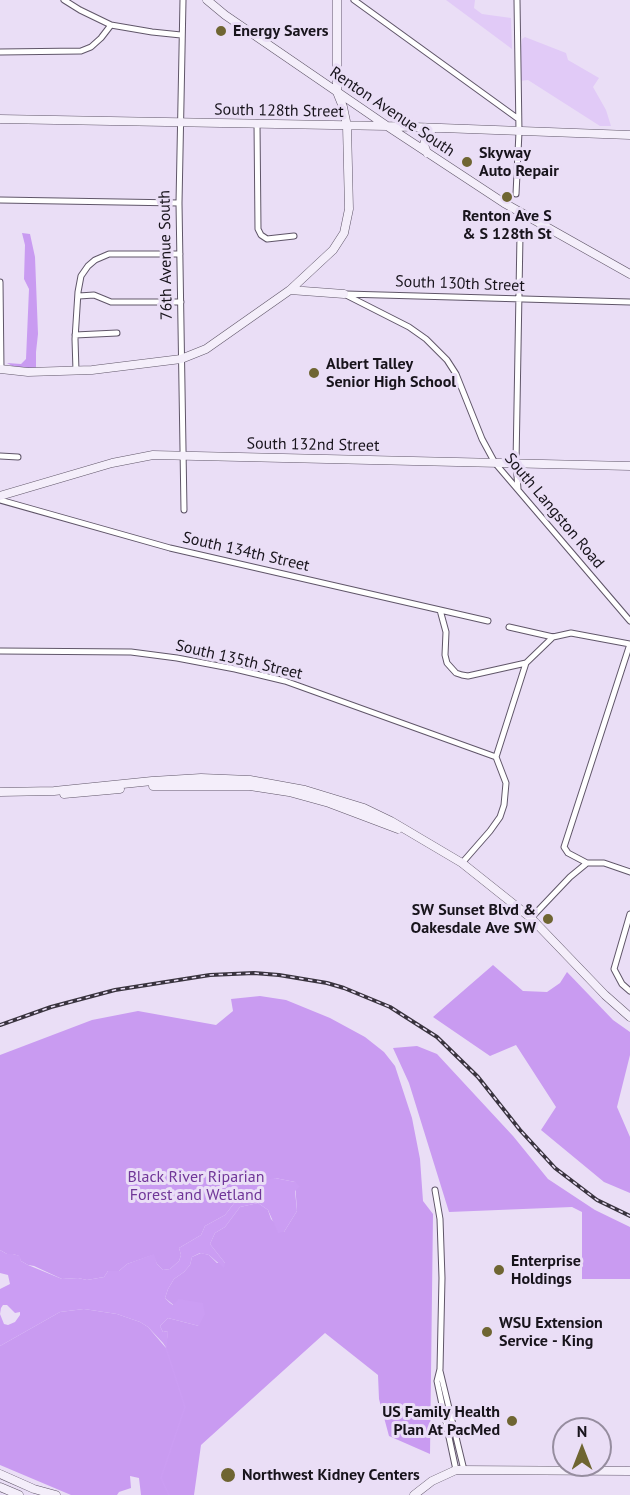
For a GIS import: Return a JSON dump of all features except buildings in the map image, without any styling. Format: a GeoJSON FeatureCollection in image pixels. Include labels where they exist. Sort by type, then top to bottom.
{"type":"FeatureCollection","features":[{"type":"Feature","properties":{"kind":"street"},"geometry":{"type":"LineString","coordinates":[[64,0],[111,24],[181,35]]}},
{"type":"Feature","properties":{"kind":"street","name":"76th Avenue South"},"geometry":{"type":"LineString","coordinates":[[183,0],[179,203],[184,510]]}},
{"type":"Feature","properties":{"kind":"street","name":"Renton Avenue South"},"geometry":{"type":"LineString","coordinates":[[207,0],[337,92],[504,203],[630,274]]}},
{"type":"Feature","properties":{"kind":"street"},"geometry":{"type":"LineString","coordinates":[[0,282],[0,369],[28,372],[135,366],[181,359],[206,349],[290,290],[333,250],[344,233],[349,208],[347,126],[344,107],[337,92],[337,0]]}},
{"type":"Feature","properties":{"kind":"street"},"geometry":{"type":"LineString","coordinates":[[354,0],[517,118]]}},
{"type":"Feature","properties":{"kind":"street"},"geometry":{"type":"LineString","coordinates":[[516,194],[519,132],[517,0]]}},
{"type":"Feature","properties":{"kind":"street"},"geometry":{"type":"LineString","coordinates":[[0,52],[81,51],[96,42],[111,24]]}},
{"type":"Feature","properties":{"kind":"street","name":"South 128th Street"},"geometry":{"type":"LineString","coordinates":[[0,119],[387,126],[630,135]]}},
{"type":"Feature","properties":{"kind":"street"},"geometry":{"type":"LineString","coordinates":[[257,123],[258,229],[267,239],[294,236]]}},
{"type":"Feature","properties":{"kind":"street"},"geometry":{"type":"LineString","coordinates":[[427,153],[425,140],[433,128]]}},
{"type":"Feature","properties":{"kind":"street"},"geometry":{"type":"LineString","coordinates":[[0,200],[179,203]]}},
{"type":"Feature","properties":{"kind":"street"},"geometry":{"type":"LineString","coordinates":[[518,490],[516,463],[520,235]]}},
{"type":"Feature","properties":{"kind":"street"},"geometry":{"type":"LineString","coordinates":[[76,371],[75,335],[81,276],[95,260],[116,254],[180,254]]}},
{"type":"Feature","properties":{"kind":"street","name":"South 130th Street"},"geometry":{"type":"LineString","coordinates":[[290,290],[344,294],[630,302]]}},
{"type":"Feature","properties":{"kind":"street","name":"South Langston Road"},"geometry":{"type":"LineString","coordinates":[[344,294],[409,327],[426,339],[447,360],[456,374],[495,463],[630,621]]}},
{"type":"Feature","properties":{"kind":"street"},"geometry":{"type":"LineString","coordinates":[[79,296],[94,295],[111,302],[181,302]]}},
{"type":"Feature","properties":{"kind":"street"},"geometry":{"type":"LineString","coordinates":[[75,335],[117,333]]}},
{"type":"Feature","properties":{"kind":"street","name":"South 132nd Street"},"geometry":{"type":"LineString","coordinates":[[0,498],[136,457],[183,455],[630,465]]}},
{"type":"Feature","properties":{"kind":"street"},"geometry":{"type":"LineString","coordinates":[[0,456],[18,457]]}},
{"type":"Feature","properties":{"kind":"street","name":"South 134th Street"},"geometry":{"type":"LineString","coordinates":[[0,498],[170,548],[488,621]]}},
{"type":"Feature","properties":{"kind":"street"},"geometry":{"type":"LineString","coordinates":[[440,610],[445,622],[447,663],[456,673],[468,676],[526,663]]}},
{"type":"Feature","properties":{"kind":"street"},"geometry":{"type":"LineString","coordinates":[[509,627],[553,637],[572,633],[630,644],[565,841],[566,851],[587,862],[604,863],[630,872]]}},
{"type":"Feature","properties":{"kind":"street"},"geometry":{"type":"LineString","coordinates":[[462,863],[500,817],[504,805],[506,783],[496,757],[526,663],[553,637]]}},
{"type":"Feature","properties":{"kind":"street","name":"South 135th Street"},"geometry":{"type":"LineString","coordinates":[[0,651],[130,652],[235,669],[285,681],[496,757]]}},
{"type":"Feature","properties":{"kind":"street"},"geometry":{"type":"LineString","coordinates":[[0,792],[201,778],[250,780],[335,798],[391,820],[462,863],[531,918],[604,995],[630,1017]]}},
{"type":"Feature","properties":{"kind":"street"},"geometry":{"type":"LineString","coordinates":[[0,797],[152,786],[250,786],[289,792],[329,803],[414,835]]}},
{"type":"Feature","properties":{"kind":"street"},"geometry":{"type":"LineString","coordinates":[[531,918],[587,862]]}},
{"type":"Feature","properties":{"kind":"street"},"geometry":{"type":"LineString","coordinates":[[630,914],[614,969],[622,984],[630,991]]}},
{"type":"Feature","properties":{"kind":"street"},"geometry":{"type":"LineString","coordinates":[[435,1190],[440,1219],[442,1278],[440,1369],[460,1470]]}},
{"type":"Feature","properties":{"kind":"street"},"geometry":{"type":"LineString","coordinates":[[414,1495],[432,1480],[460,1470],[630,1471]]}},
{"type":"Feature","properties":{"kind":"street"},"geometry":{"type":"LineString","coordinates":[[0,1474],[34,1489],[56,1495]]}},
{"type":"Feature","properties":{"kind":"street"},"geometry":{"type":"LineString","coordinates":[[0,1486],[19,1495]]}},
{"type":"Feature","properties":{"kind":"shaded area"},"geometry":{"type":"Polygon","coordinates":[[[446,0],[475,0],[474,8],[482,14],[511,18],[512,49],[446,0]]]}},
{"type":"Feature","properties":{"kind":"shaded area"},"geometry":{"type":"Polygon","coordinates":[[[525,37],[566,53],[568,60],[599,78],[593,87],[606,110],[611,126],[600,126],[528,80],[520,81],[521,47],[522,39],[525,37]]]}},
{"type":"Feature","properties":{"kind":"shaded area"},"geometry":{"type":"Polygon","coordinates":[[[275,1178],[295,1182],[300,1186],[295,1191],[297,1211],[284,1232],[278,1233],[268,1210],[258,1203],[240,1207],[225,1227],[215,1233],[210,1244],[225,1263],[224,1268],[209,1255],[200,1253],[192,1257],[190,1265],[174,1279],[165,1298],[173,1305],[178,1299],[203,1303],[205,1314],[199,1326],[168,1318],[160,1326],[163,1332],[168,1331],[167,1349],[148,1327],[140,1322],[117,1314],[84,1309],[60,1312],[0,1346],[0,1314],[0,1289],[10,1284],[8,1275],[0,1273],[0,1250],[7,1254],[20,1256],[21,1261],[28,1265],[62,1279],[87,1280],[104,1277],[108,1271],[119,1271],[127,1264],[154,1254],[157,1264],[163,1270],[170,1269],[179,1261],[181,1255],[179,1248],[201,1235],[205,1226],[225,1215],[235,1202],[247,1199],[256,1186],[275,1178]],[[7,1305],[1,1308],[0,1314],[4,1324],[15,1322],[20,1315],[20,1312],[15,1313],[7,1305]]]}},
{"type":"Feature","properties":{"kind":"green space"},"geometry":{"type":"Polygon","coordinates":[[[22,233],[30,234],[35,257],[38,334],[36,369],[14,367],[7,363],[21,364],[26,359],[29,289],[24,279],[25,245],[22,233]]]}},
{"type":"Feature","properties":{"kind":"green space"},"geometry":{"type":"Polygon","coordinates":[[[493,965],[523,991],[547,992],[560,983],[567,972],[613,1020],[630,1032],[630,1055],[617,1107],[630,1137],[630,1193],[604,1182],[541,1130],[556,1107],[516,1045],[490,1056],[433,1017],[493,965]]]}},
{"type":"Feature","properties":{"kind":"green space","name":"Black River Riparian Forest and Wetland"},"geometry":{"type":"Polygon","coordinates":[[[260,996],[286,1000],[330,1018],[365,1037],[384,1052],[395,1066],[412,1118],[420,1159],[423,1201],[433,1214],[430,1454],[389,1436],[379,1399],[378,1375],[325,1333],[201,1445],[194,1495],[141,1495],[139,1478],[130,1476],[131,1488],[117,1495],[71,1495],[0,1465],[0,1346],[60,1312],[84,1309],[117,1314],[140,1322],[148,1327],[166,1348],[168,1331],[163,1332],[160,1326],[168,1318],[199,1326],[165,1298],[174,1279],[190,1265],[192,1257],[201,1253],[209,1255],[217,1263],[225,1263],[210,1244],[215,1233],[225,1227],[240,1207],[258,1203],[268,1210],[271,1219],[284,1232],[297,1211],[295,1182],[275,1178],[247,1199],[235,1202],[225,1215],[205,1226],[201,1235],[179,1248],[181,1255],[179,1261],[170,1269],[163,1270],[153,1255],[127,1264],[119,1271],[108,1271],[104,1277],[87,1280],[62,1279],[28,1265],[21,1261],[19,1256],[7,1254],[0,1250],[0,1055],[92,1020],[138,1011],[216,1025],[233,1011],[231,999],[260,996]]]}},
{"type":"Feature","properties":{"kind":"green space"},"geometry":{"type":"Polygon","coordinates":[[[417,1046],[437,1054],[513,1136],[548,1179],[595,1210],[630,1227],[630,1279],[582,1279],[582,1212],[572,1207],[449,1212],[409,1083],[393,1048],[417,1046]]]}},
{"type":"Feature","properties":{"kind":"waterway"},"geometry":{"type":"LineString","coordinates":[[166,1348],[185,1407],[161,1478],[169,1495]]}},
{"type":"Feature","properties":{"kind":"railway"},"geometry":{"type":"LineString","coordinates":[[0,1025],[51,1007],[115,990],[210,975],[254,973],[279,975],[344,988],[390,1007],[437,1037],[478,1077],[520,1130],[555,1168],[597,1200],[630,1216]]}},
{"type":"Feature","properties":{"kind":"place","name":"Energy Savers"},"geometry":{"type":"Point","coordinates":[221,31]}},
{"type":"Feature","properties":{"kind":"place","name":"Skyway Auto Repair"},"geometry":{"type":"Point","coordinates":[467,162]}},
{"type":"Feature","properties":{"kind":"place","name":"Renton Ave S & S 128th St"},"geometry":{"type":"Point","coordinates":[507,197]}},
{"type":"Feature","properties":{"kind":"place","name":"Albert Talley Senior High School"},"geometry":{"type":"Point","coordinates":[314,373]}},
{"type":"Feature","properties":{"kind":"place","name":"SW Sunset Blvd & Oakesdale Ave SW"},"geometry":{"type":"Point","coordinates":[548,919]}},
{"type":"Feature","properties":{"kind":"place","name":"Enterprise Holdings"},"geometry":{"type":"Point","coordinates":[499,1270]}},
{"type":"Feature","properties":{"kind":"place","name":"WSU Extension Service - King"},"geometry":{"type":"Point","coordinates":[487,1332]}},
{"type":"Feature","properties":{"kind":"place","name":"US Family Health Plan At PacMed"},"geometry":{"type":"Point","coordinates":[512,1421]}},
{"type":"Feature","properties":{"kind":"place","name":"Northwest Kidney Centers"},"geometry":{"type":"Point","coordinates":[228,1475]}}]}
